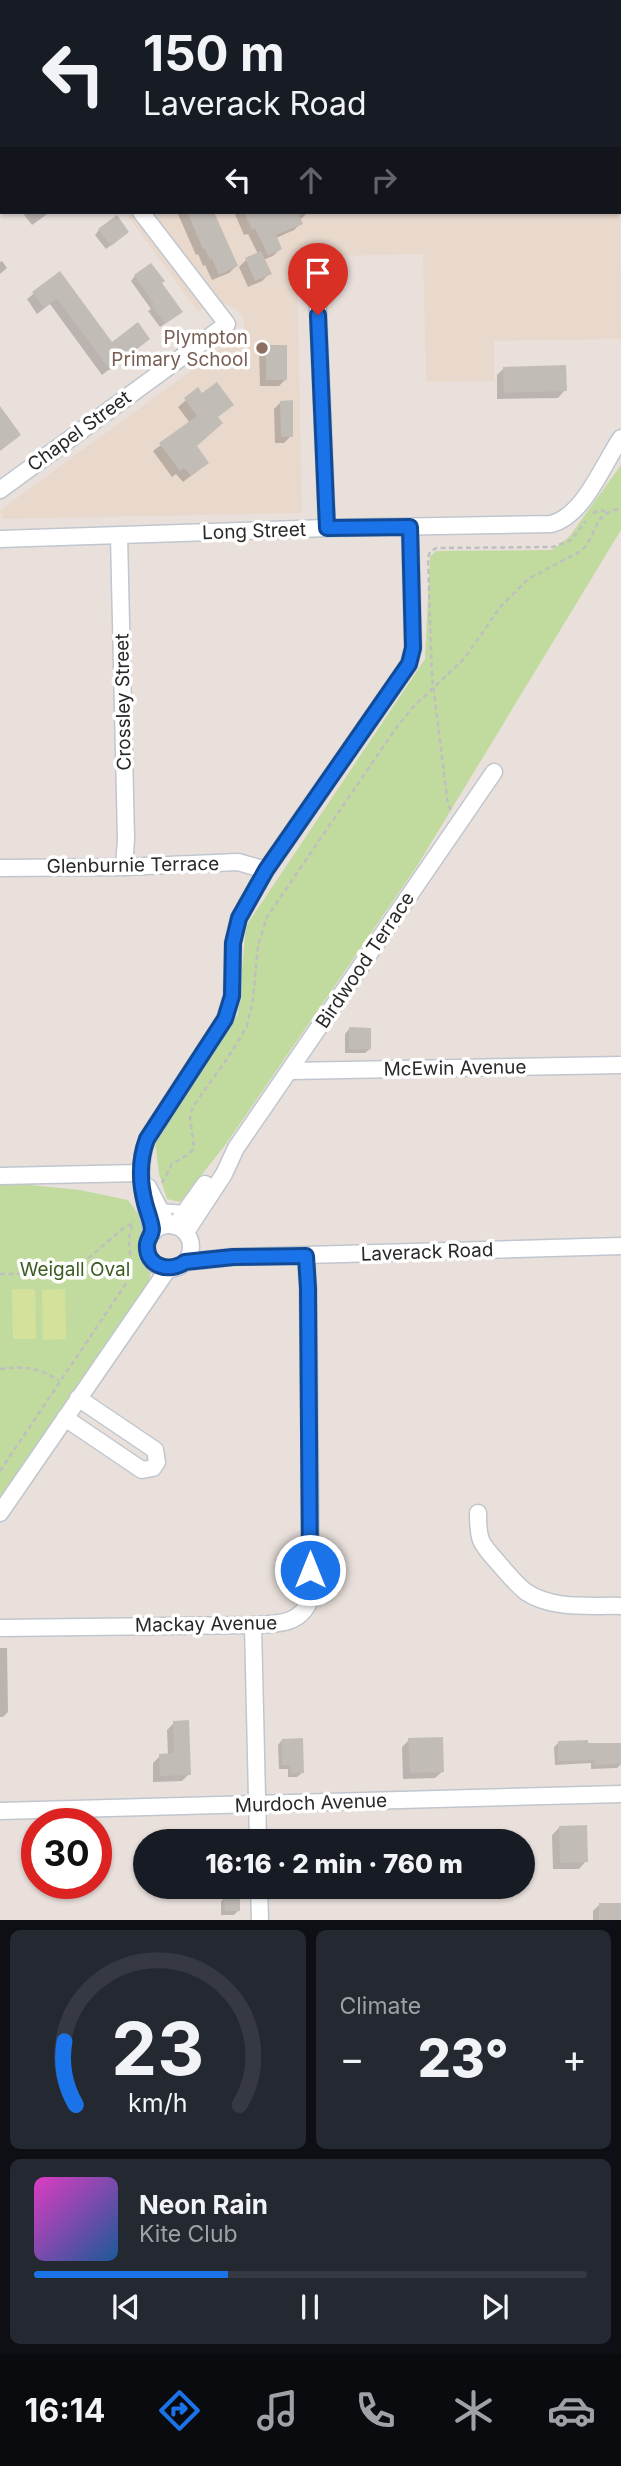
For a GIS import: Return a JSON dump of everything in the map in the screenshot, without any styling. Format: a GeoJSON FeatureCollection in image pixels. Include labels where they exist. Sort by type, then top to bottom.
{"type":"FeatureCollection","features":[{"type":"Feature","properties":{"kind":"street","name":"Chapel Street"},"geometry":{"type":"LineString","coordinates":[[0,489],[227,324],[143,214]]}},
{"type":"Feature","properties":{"kind":"street"},"geometry":{"type":"LineString","coordinates":[[316,262],[327,528]]}},
{"type":"Feature","properties":{"kind":"street","name":"Long Street"},"geometry":{"type":"LineString","coordinates":[[0,539],[551,524],[563,521],[572,513],[621,438]]}},
{"type":"Feature","properties":{"kind":"street","name":"Long Street"},"geometry":{"type":"LineString","coordinates":[[606,464],[621,447]]}},
{"type":"Feature","properties":{"kind":"street"},"geometry":{"type":"LineString","coordinates":[[140,1173],[181,1238],[179,1267],[160,1265],[148,1253],[147,1245],[152,1233],[140,1173],[140,1157],[147,1139],[225,1019],[232,996],[233,943],[239,918],[266,870],[409,664],[413,648],[410,527]]}},
{"type":"Feature","properties":{"kind":"street","name":"Crossley Street"},"geometry":{"type":"LineString","coordinates":[[119,536],[127,839],[124,867]]}},
{"type":"Feature","properties":{"kind":"street","name":"Birdwood Terrace"},"geometry":{"type":"LineString","coordinates":[[181,1238],[186,1210],[216,1168],[236,1148],[494,772]]}},
{"type":"Feature","properties":{"kind":"street","name":"Glenburnie Terrace"},"geometry":{"type":"LineString","coordinates":[[0,868],[124,867],[238,862],[266,870]]}},
{"type":"Feature","properties":{"kind":"street","name":"McEwin Avenue"},"geometry":{"type":"LineString","coordinates":[[290,1071],[621,1065]]}},
{"type":"Feature","properties":{"kind":"street","name":"Birdwood Terrace"},"geometry":{"type":"LineString","coordinates":[[181,1238],[224,1174],[236,1148]]}},
{"type":"Feature","properties":{"kind":"street"},"geometry":{"type":"LineString","coordinates":[[0,1176],[140,1173]]}},
{"type":"Feature","properties":{"kind":"street"},"geometry":{"type":"LineString","coordinates":[[152,1233],[181,1238]]}},
{"type":"Feature","properties":{"kind":"street","name":"Laverack Road"},"geometry":{"type":"LineString","coordinates":[[181,1238],[233,1257],[621,1246]]}},
{"type":"Feature","properties":{"kind":"street","name":"Mackay Avenue"},"geometry":{"type":"LineString","coordinates":[[0,1628],[284,1624],[301,1616],[311,1597],[306,1256]]}},
{"type":"Feature","properties":{"kind":"street"},"geometry":{"type":"LineString","coordinates":[[0,1513],[145,1301],[160,1265]]}},
{"type":"Feature","properties":{"kind":"street"},"geometry":{"type":"LineString","coordinates":[[65,1418],[142,1470],[153,1468],[157,1462],[155,1450],[78,1398]]}},
{"type":"Feature","properties":{"kind":"street"},"geometry":{"type":"LineString","coordinates":[[478,1513],[478,1533],[482,1544],[519,1586],[533,1596],[561,1605],[621,1606]]}},
{"type":"Feature","properties":{"kind":"street"},"geometry":{"type":"LineString","coordinates":[[253,1625],[258,1829]]}},
{"type":"Feature","properties":{"kind":"street","name":"Murdoch Avenue"},"geometry":{"type":"LineString","coordinates":[[0,1811],[621,1794]]}},
{"type":"Feature","properties":{"kind":"street"},"geometry":{"type":"LineString","coordinates":[[259,1899],[260,1920]]}},
{"type":"Feature","properties":{"kind":"lane"},"geometry":{"type":"LineString","coordinates":[[158,1201],[186,1210]]}},
{"type":"Feature","properties":{"kind":"path"},"geometry":{"type":"LineString","coordinates":[[459,821],[448,805],[434,688],[428,558],[430,552],[436,548],[553,547],[571,540],[594,512],[621,509]]}},
{"type":"Feature","properties":{"kind":"path"},"geometry":{"type":"LineString","coordinates":[[158,1201],[172,1164],[194,1148],[190,1116],[194,1105],[247,1026],[253,1000],[258,945],[267,917],[413,707],[466,658],[500,607],[528,579],[560,564],[587,545],[606,512]]}},
{"type":"Feature","properties":{"kind":"path"},"geometry":{"type":"LineString","coordinates":[[0,1471],[125,1285],[131,1267],[129,1238],[136,1218]]}},
{"type":"Feature","properties":{"kind":"path"},"geometry":{"type":"LineString","coordinates":[[0,1274],[71,1273],[126,1226],[132,1224]]}},
{"type":"Feature","properties":{"kind":"path"},"geometry":{"type":"LineString","coordinates":[[0,1369],[25,1366],[46,1371],[60,1381]]}},
{"type":"Feature","properties":{"kind":"shaded area","name":"Plympton Primary School"},"geometry":{"type":"Polygon","coordinates":[[[126,214],[620,214],[621,339],[494,341],[494,381],[426,382],[423,254],[297,257],[302,513],[3,519],[0,510],[221,349],[234,346],[244,337],[244,320],[237,309],[216,301],[198,312],[126,214]]]}},
{"type":"Feature","properties":{"kind":"green space"},"geometry":{"type":"Polygon","coordinates":[[[621,465],[621,530],[417,866],[226,1144],[180,1202],[167,1199],[159,1174],[155,1142],[238,1014],[246,926],[425,659],[430,557],[436,551],[552,550],[569,537],[621,465]]]}},
{"type":"Feature","properties":{"kind":"green space","name":"Weigall Oval"},"geometry":{"type":"Polygon","coordinates":[[[0,1182],[80,1190],[128,1200],[152,1233],[148,1248],[153,1262],[145,1302],[0,1513],[0,1182]]]}},
{"type":"Feature","properties":{"kind":"green space"},"geometry":{"type":"Polygon","coordinates":[[[12,1289],[35,1289],[36,1339],[13,1339],[12,1289]]]}},
{"type":"Feature","properties":{"kind":"green space"},"geometry":{"type":"Polygon","coordinates":[[[65,1289],[66,1339],[43,1340],[42,1290],[65,1289]]]}},
{"type":"Feature","properties":{"kind":"building"},"geometry":{"type":"Polygon","coordinates":[[[188,214],[215,214],[238,266],[219,275],[212,259],[210,260],[188,214]]]}},
{"type":"Feature","properties":{"kind":"building"},"geometry":{"type":"Polygon","coordinates":[[[245,214],[299,214],[303,224],[276,235],[282,249],[268,256],[255,228],[252,230],[245,214]]]}},
{"type":"Feature","properties":{"kind":"building"},"geometry":{"type":"Polygon","coordinates":[[[117,215],[129,232],[111,246],[98,229],[117,215]]]}},
{"type":"Feature","properties":{"kind":"building"},"geometry":{"type":"Polygon","coordinates":[[[261,251],[272,274],[255,281],[245,258],[261,251]]]}},
{"type":"Feature","properties":{"kind":"building"},"geometry":{"type":"Polygon","coordinates":[[[151,263],[183,312],[165,324],[134,275],[151,263]]]}},
{"type":"Feature","properties":{"kind":"building"},"geometry":{"type":"Polygon","coordinates":[[[60,271],[112,342],[138,322],[150,339],[110,370],[57,299],[44,308],[32,292],[60,271]]]}},
{"type":"Feature","properties":{"kind":"building"},"geometry":{"type":"Polygon","coordinates":[[[266,345],[287,345],[287,380],[266,380],[266,345]]]}},
{"type":"Feature","properties":{"kind":"building"},"geometry":{"type":"Polygon","coordinates":[[[566,365],[567,391],[504,393],[503,367],[566,365]]]}},
{"type":"Feature","properties":{"kind":"building"},"geometry":{"type":"Polygon","coordinates":[[[217,382],[234,405],[218,417],[223,423],[197,446],[209,463],[191,476],[184,468],[180,471],[159,443],[197,416],[184,398],[198,387],[202,393],[217,382]]]}},
{"type":"Feature","properties":{"kind":"building"},"geometry":{"type":"Polygon","coordinates":[[[293,400],[293,437],[281,437],[280,401],[293,400]]]}},
{"type":"Feature","properties":{"kind":"building"},"geometry":{"type":"Polygon","coordinates":[[[0,406],[21,435],[0,451],[0,406]]]}},
{"type":"Feature","properties":{"kind":"building"},"geometry":{"type":"Polygon","coordinates":[[[349,1027],[371,1028],[371,1049],[349,1049],[349,1027]]]}},
{"type":"Feature","properties":{"kind":"building"},"geometry":{"type":"Polygon","coordinates":[[[189,1720],[191,1775],[160,1776],[159,1754],[174,1753],[173,1721],[189,1720]]]}},
{"type":"Feature","properties":{"kind":"building"},"geometry":{"type":"Polygon","coordinates":[[[443,1737],[444,1772],[410,1773],[408,1738],[443,1737]]]}},
{"type":"Feature","properties":{"kind":"building"},"geometry":{"type":"Polygon","coordinates":[[[303,1738],[304,1773],[291,1773],[291,1765],[282,1765],[282,1739],[303,1738]]]}},
{"type":"Feature","properties":{"kind":"building"},"geometry":{"type":"Polygon","coordinates":[[[588,1740],[588,1743],[621,1743],[621,1764],[595,1765],[595,1760],[558,1761],[558,1741],[588,1740]]]}},
{"type":"Feature","properties":{"kind":"building"},"geometry":{"type":"Polygon","coordinates":[[[587,1825],[588,1862],[560,1863],[559,1826],[587,1825]]]}},
{"type":"Feature","properties":{"kind":"building"},"geometry":{"type":"Polygon","coordinates":[[[224,1899],[240,1899],[240,1911],[225,1911],[224,1899]]]}},
{"type":"Feature","properties":{"kind":"building"},"geometry":{"type":"Polygon","coordinates":[[[599,1903],[621,1903],[621,1920],[599,1920],[599,1903]]]}},
{"type":"Feature","properties":{"kind":"place","name":"Plympton Primary School"},"geometry":{"type":"Point","coordinates":[262,348]}},
{"type":"Feature","properties":{"kind":"route"},"geometry":{"type":"LineString","coordinates":[[310,1570],[306,1256],[233,1257],[185,1262],[179,1267],[168,1269],[160,1267],[148,1253],[147,1245],[152,1233],[144,1199],[140,1157],[159,1119],[225,1019],[232,996],[233,943],[239,918],[266,870],[409,664],[413,648],[410,527],[327,528],[318,315]]}}]}
